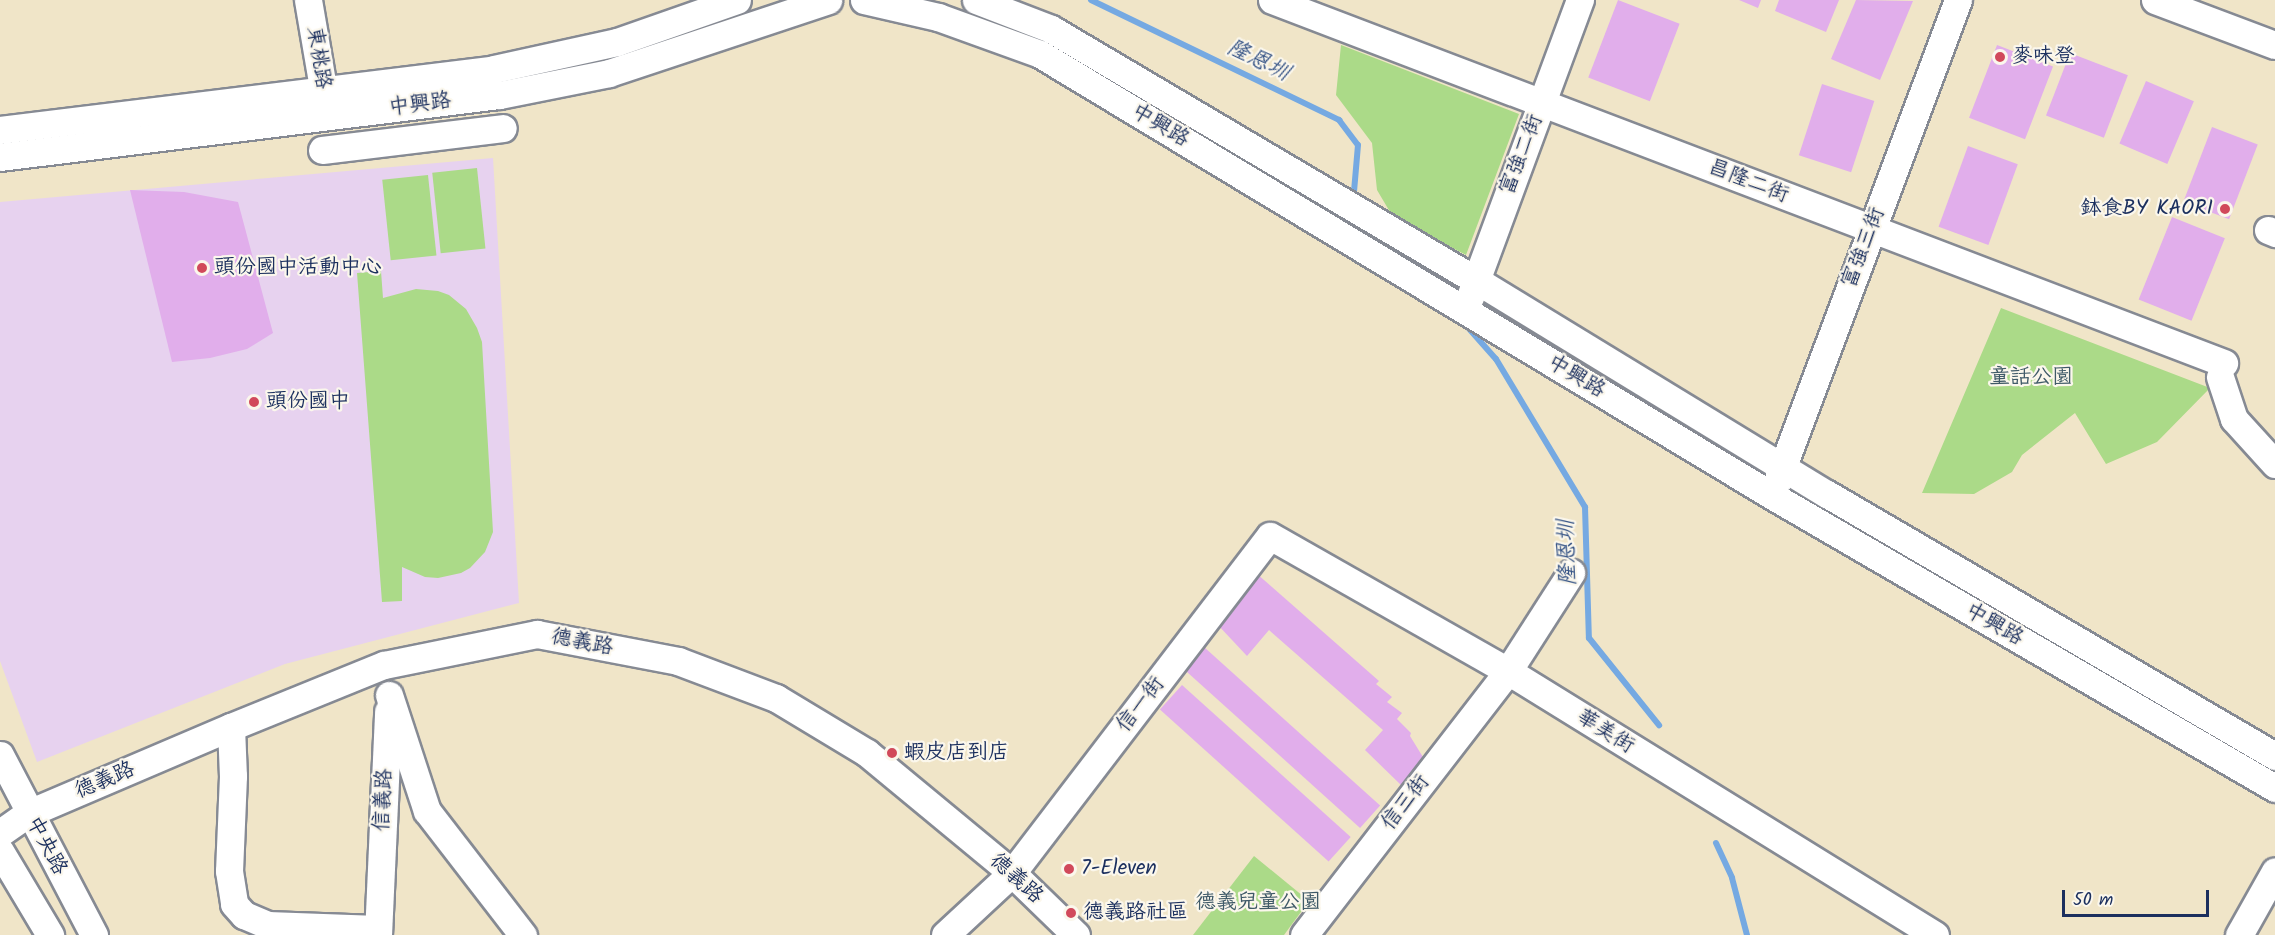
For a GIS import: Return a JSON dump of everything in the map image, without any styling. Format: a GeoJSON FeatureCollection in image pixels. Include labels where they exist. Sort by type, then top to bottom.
{"type":"FeatureCollection","features":[{"type":"Feature","properties":{"kind":"street","name":"東桃路"},"geometry":{"type":"LineString","coordinates":[[308,0],[327,116]]}},
{"type":"Feature","properties":{"kind":"street","name":"中興路"},"geometry":{"type":"LineString","coordinates":[[0,130],[494,69],[616,42],[737,0]]}},
{"type":"Feature","properties":{"kind":"street","name":"中興路"},"geometry":{"type":"LineString","coordinates":[[0,157],[499,95],[609,73],[828,0]]}},
{"type":"Feature","properties":{"kind":"street","name":"中興路"},"geometry":{"type":"LineString","coordinates":[[864,0],[938,17],[1040,54],[1771,495],[2275,788]]}},
{"type":"Feature","properties":{"kind":"street","name":"中興路"},"geometry":{"type":"LineString","coordinates":[[976,0],[1051,29],[1476,280],[1783,467],[2275,756]]}},
{"type":"Feature","properties":{"kind":"street","name":"昌隆二街"},"geometry":{"type":"LineString","coordinates":[[1272,0],[1871,228],[2222,370],[2234,419],[2275,464]]}},
{"type":"Feature","properties":{"kind":"street","name":"富強二街"},"geometry":{"type":"LineString","coordinates":[[1466,311],[1580,0]]}},
{"type":"Feature","properties":{"kind":"street","name":"富強三街"},"geometry":{"type":"LineString","coordinates":[[1771,495],[1958,0]]}},
{"type":"Feature","properties":{"kind":"street"},"geometry":{"type":"LineString","coordinates":[[2155,0],[2275,45]]}},
{"type":"Feature","properties":{"kind":"street"},"geometry":{"type":"LineString","coordinates":[[322,150],[503,128]]}},
{"type":"Feature","properties":{"kind":"street","name":"華美街"},"geometry":{"type":"LineString","coordinates":[[1270,536],[1508,671],[1935,935]]}},
{"type":"Feature","properties":{"kind":"street","name":"信一街"},"geometry":{"type":"LineString","coordinates":[[945,935],[1012,873],[1270,536]]}},
{"type":"Feature","properties":{"kind":"street","name":"信三街"},"geometry":{"type":"LineString","coordinates":[[1304,935],[1508,671],[1571,573]]}},
{"type":"Feature","properties":{"kind":"street","name":"德義路"},"geometry":{"type":"LineString","coordinates":[[0,834],[29,813],[231,726],[384,665],[537,634],[678,662],[776,699],[867,753],[1012,873],[1076,935]]}},
{"type":"Feature","properties":{"kind":"street","name":"信義路"},"geometry":{"type":"LineString","coordinates":[[378,932],[389,694],[384,665]]}},
{"type":"Feature","properties":{"kind":"street"},"geometry":{"type":"LineString","coordinates":[[389,694],[427,811],[523,935]]}},
{"type":"Feature","properties":{"kind":"street"},"geometry":{"type":"LineString","coordinates":[[231,726],[233,776],[229,872],[234,904],[244,915],[267,925],[378,932]]}},
{"type":"Feature","properties":{"kind":"street","name":"中央路"},"geometry":{"type":"LineString","coordinates":[[0,755],[94,935]]}},
{"type":"Feature","properties":{"kind":"street","name":"中央路"},"geometry":{"type":"LineString","coordinates":[[0,851],[50,935]]}},
{"type":"Feature","properties":{"kind":"street"},"geometry":{"type":"LineString","coordinates":[[2239,935],[2275,871]]}},
{"type":"Feature","properties":{"kind":"shaded area","name":"頭份國中"},"geometry":{"type":"Polygon","coordinates":[[[493,158],[519,603],[285,664],[37,762],[0,661],[0,202],[493,158]]]}},
{"type":"Feature","properties":{"kind":"green space"},"geometry":{"type":"Polygon","coordinates":[[[1341,45],[1519,114],[1466,255],[1393,217],[1377,190],[1372,143],[1336,95],[1341,45]]]}},
{"type":"Feature","properties":{"kind":"green space"},"geometry":{"type":"Polygon","coordinates":[[[477,168],[485,249],[441,253],[432,173],[477,168]]]}},
{"type":"Feature","properties":{"kind":"green space"},"geometry":{"type":"Polygon","coordinates":[[[428,175],[436,256],[391,260],[382,180],[428,175]]]}},
{"type":"Feature","properties":{"kind":"green space"},"geometry":{"type":"Polygon","coordinates":[[[381,271],[383,298],[416,289],[438,291],[449,295],[466,309],[477,328],[482,342],[493,532],[485,552],[470,568],[461,573],[438,578],[425,577],[402,567],[402,601],[382,602],[357,273],[381,271]]]}},
{"type":"Feature","properties":{"kind":"green space","name":"童話公園"},"geometry":{"type":"Polygon","coordinates":[[[2001,308],[2210,388],[2157,442],[2106,464],[2075,413],[2022,455],[2012,472],[1974,494],[1922,493],[2001,308]]]}},
{"type":"Feature","properties":{"kind":"green space","name":"德義兒童公園"},"geometry":{"type":"Polygon","coordinates":[[[1254,856],[1309,901],[1284,935],[1193,935],[1254,856]]]}},
{"type":"Feature","properties":{"kind":"building"},"geometry":{"type":"Polygon","coordinates":[[[1618,0],[1680,24],[1650,101],[1588,77],[1618,0]]]}},
{"type":"Feature","properties":{"kind":"building"},"geometry":{"type":"Polygon","coordinates":[[[1739,0],[1761,0],[1758,8],[1739,0]]]}},
{"type":"Feature","properties":{"kind":"building"},"geometry":{"type":"Polygon","coordinates":[[[1779,0],[1839,0],[1826,32],[1775,11],[1779,0]]]}},
{"type":"Feature","properties":{"kind":"building"},"geometry":{"type":"Polygon","coordinates":[[[1856,0],[1913,1],[1880,80],[1831,59],[1856,0]]]}},
{"type":"Feature","properties":{"kind":"building"},"geometry":{"type":"Polygon","coordinates":[[[1997,45],[2053,67],[2025,139],[1969,118],[1997,45]]]}},
{"type":"Feature","properties":{"kind":"building"},"geometry":{"type":"Polygon","coordinates":[[[2070,53],[2128,75],[2104,138],[2046,116],[2070,53]]]}},
{"type":"Feature","properties":{"kind":"building"},"geometry":{"type":"Polygon","coordinates":[[[2146,81],[2194,101],[2167,164],[2119,144],[2146,81]]]}},
{"type":"Feature","properties":{"kind":"building"},"geometry":{"type":"Polygon","coordinates":[[[1822,84],[1874,101],[1851,172],[1799,155],[1822,84]]]}},
{"type":"Feature","properties":{"kind":"building"},"geometry":{"type":"Polygon","coordinates":[[[2212,127],[2258,145],[2229,219],[2183,202],[2212,127]]]}},
{"type":"Feature","properties":{"kind":"building"},"geometry":{"type":"Polygon","coordinates":[[[1968,146],[2018,164],[1988,245],[1939,227],[1968,146]]]}},
{"type":"Feature","properties":{"kind":"building","name":"頭份國中活動中心"},"geometry":{"type":"Polygon","coordinates":[[[130,190],[184,192],[238,202],[273,333],[247,349],[210,358],[172,362],[130,190]]]}},
{"type":"Feature","properties":{"kind":"building"},"geometry":{"type":"Polygon","coordinates":[[[2172,217],[2225,238],[2192,321],[2139,300],[2172,217]]]}},
{"type":"Feature","properties":{"kind":"building"},"geometry":{"type":"Polygon","coordinates":[[[1256,573],[1379,681],[1376,684],[1392,697],[1387,702],[1402,713],[1397,719],[1411,733],[1410,736],[1426,762],[1402,786],[1365,750],[1383,730],[1269,630],[1247,656],[1217,624],[1256,573]]]}},
{"type":"Feature","properties":{"kind":"building"},"geometry":{"type":"Polygon","coordinates":[[[1204,647],[1380,806],[1360,828],[1184,669],[1204,647]]]}},
{"type":"Feature","properties":{"kind":"building"},"geometry":{"type":"Polygon","coordinates":[[[1182,685],[1351,837],[1329,861],[1160,710],[1182,685]]]}},
{"type":"Feature","properties":{"kind":"waterway","name":"隆恩圳"},"geometry":{"type":"LineString","coordinates":[[1091,0],[1339,120],[1358,145],[1354,192]]}},
{"type":"Feature","properties":{"kind":"waterway","name":"隆恩圳"},"geometry":{"type":"LineString","coordinates":[[1464,323],[1496,359],[1585,507],[1589,638],[1659,725]]}},
{"type":"Feature","properties":{"kind":"waterway","name":"隆恩圳"},"geometry":{"type":"LineString","coordinates":[[1716,843],[1732,878],[1747,935]]}},
{"type":"Feature","properties":{"kind":"place","name":"麥味登"},"geometry":{"type":"Point","coordinates":[2000,57]}},
{"type":"Feature","properties":{"kind":"place","name":"鉢食BY KAORI"},"geometry":{"type":"Point","coordinates":[2225,209]}},
{"type":"Feature","properties":{"kind":"place","name":"頭份國中活動中心"},"geometry":{"type":"Point","coordinates":[202,268]}},
{"type":"Feature","properties":{"kind":"place","name":"頭份國中"},"geometry":{"type":"Point","coordinates":[254,402]}},
{"type":"Feature","properties":{"kind":"place","name":"蝦皮店到店"},"geometry":{"type":"Point","coordinates":[892,753]}},
{"type":"Feature","properties":{"kind":"place","name":"7-Eleven"},"geometry":{"type":"Point","coordinates":[1069,869]}},
{"type":"Feature","properties":{"kind":"place","name":"德義路社區"},"geometry":{"type":"Point","coordinates":[1071,913]}}]}
